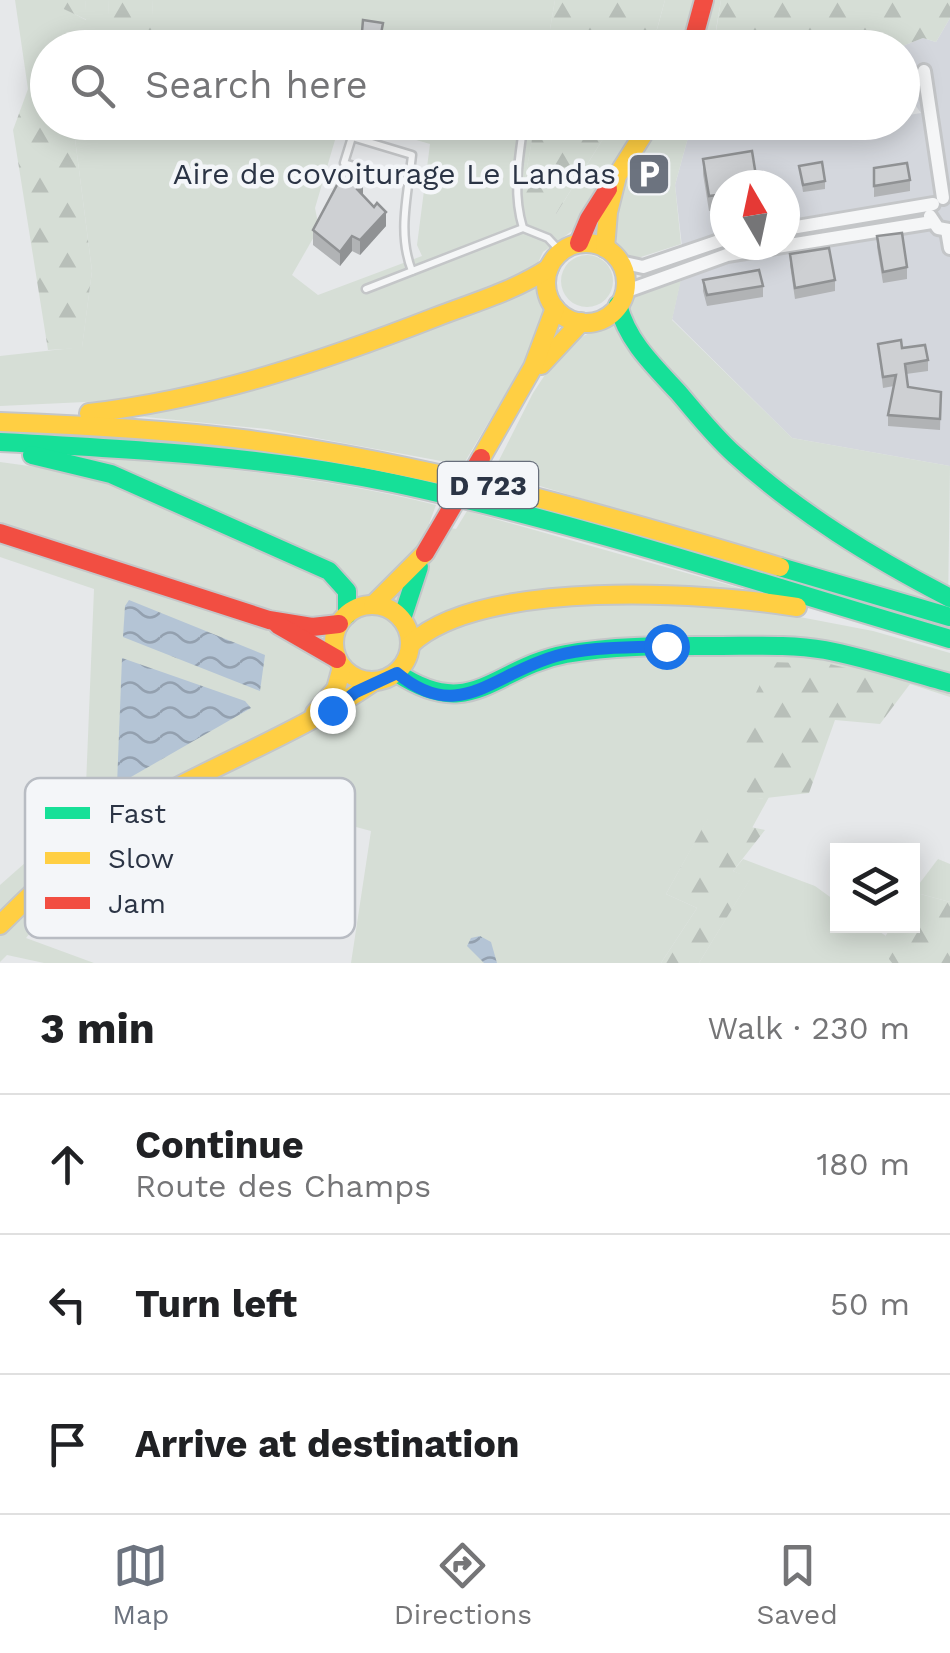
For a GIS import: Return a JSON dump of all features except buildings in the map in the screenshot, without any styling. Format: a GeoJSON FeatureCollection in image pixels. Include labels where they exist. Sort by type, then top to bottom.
{"type":"FeatureCollection","features":[{"type":"Feature","properties":{"kind":"main road"},"geometry":{"type":"LineString","coordinates":[[696,30],[704,0]]}},
{"type":"Feature","properties":{"kind":"main road"},"geometry":{"type":"LineString","coordinates":[[579,243],[589,219],[640,140]]}},
{"type":"Feature","properties":{"kind":"main road"},"geometry":{"type":"LineString","coordinates":[[606,248],[608,212],[618,176]]}},
{"type":"Feature","properties":{"kind":"main road"},"geometry":{"type":"LineString","coordinates":[[6,422],[30,414],[114,411],[170,403],[268,380],[539,275],[560,252],[579,243],[606,248],[624,272],[622,327],[732,452],[810,517],[855,547],[950,598]]}},
{"type":"Feature","properties":{"kind":"main road"},"geometry":{"type":"LineString","coordinates":[[549,268],[546,289],[562,315],[581,322],[602,319],[622,299]]}},
{"type":"Feature","properties":{"kind":"main road"},"geometry":{"type":"LineString","coordinates":[[402,619],[425,552],[527,380],[555,308]]}},
{"type":"Feature","properties":{"kind":"main road"},"geometry":{"type":"LineString","coordinates":[[527,380],[581,322]]}},
{"type":"Feature","properties":{"kind":"main road","name":"D 723"},"geometry":{"type":"LineString","coordinates":[[6,422],[194,432],[401,464],[530,495],[950,618]]}},
{"type":"Feature","properties":{"kind":"main road","name":"D 723"},"geometry":{"type":"LineString","coordinates":[[0,442],[184,452],[392,483],[536,518],[950,639]]}},
{"type":"Feature","properties":{"kind":"main road"},"geometry":{"type":"LineString","coordinates":[[0,454],[56,459],[112,474],[255,536],[340,580],[347,590],[343,619],[335,635],[340,663],[336,689],[300,725]]}},
{"type":"Feature","properties":{"kind":"main road"},"geometry":{"type":"LineString","coordinates":[[0,533],[269,620],[312,627],[373,605],[425,552]]}},
{"type":"Feature","properties":{"kind":"main road"},"geometry":{"type":"LineString","coordinates":[[411,644],[424,630],[451,619],[554,599],[619,594],[718,596],[833,614],[864,614]]}},
{"type":"Feature","properties":{"kind":"main road"},"geometry":{"type":"LineString","coordinates":[[196,778],[397,673],[411,644],[402,619],[373,605]]}},
{"type":"Feature","properties":{"kind":"main road"},"geometry":{"type":"LineString","coordinates":[[269,620],[362,680],[374,682]]}},
{"type":"Feature","properties":{"kind":"main road"},"geometry":{"type":"LineString","coordinates":[[397,673],[426,693],[452,697],[559,655],[666,646],[781,646],[822,649],[950,684]]}},
{"type":"Feature","properties":{"kind":"main road"},"geometry":{"type":"LineString","coordinates":[[0,925],[25,900]]}},
{"type":"Feature","properties":{"kind":"street"},"geometry":{"type":"LineString","coordinates":[[924,71],[942,200]]}},
{"type":"Feature","properties":{"kind":"street"},"geometry":{"type":"LineString","coordinates":[[942,200],[930,213],[938,228],[948,230],[950,248]]}},
{"type":"Feature","properties":{"kind":"street"},"geometry":{"type":"LineString","coordinates":[[800,225],[942,200]]}},
{"type":"Feature","properties":{"kind":"street"},"geometry":{"type":"LineString","coordinates":[[622,299],[727,255],[932,222]]}},
{"type":"Feature","properties":{"kind":"street"},"geometry":{"type":"LineString","coordinates":[[620,262],[643,268],[710,244]]}},
{"type":"Feature","properties":{"kind":"lane"},"geometry":{"type":"LineString","coordinates":[[351,140],[344,163],[410,183]]}},
{"type":"Feature","properties":{"kind":"lane"},"geometry":{"type":"LineString","coordinates":[[362,140],[412,155],[404,246],[412,270]]}},
{"type":"Feature","properties":{"kind":"lane"},"geometry":{"type":"LineString","coordinates":[[522,140],[516,202],[522,228]]}},
{"type":"Feature","properties":{"kind":"lane"},"geometry":{"type":"LineString","coordinates":[[366,289],[522,228],[548,238],[560,252]]}},
{"type":"Feature","properties":{"kind":"shaded area"},"geometry":{"type":"Polygon","coordinates":[[[950,18],[950,466],[792,438],[672,319],[684,264],[675,185],[687,140],[920,140],[920,39],[936,42],[950,18]]]}},
{"type":"Feature","properties":{"kind":"green space"},"geometry":{"type":"Polygon","coordinates":[[[15,0],[48,0],[86,20],[85,0],[108,0],[110,30],[30,30],[28,89],[15,0]]]}},
{"type":"Feature","properties":{"kind":"green space"},"geometry":{"type":"Polygon","coordinates":[[[85,0],[87,20],[49,2],[85,0]]]}},
{"type":"Feature","properties":{"kind":"green space"},"geometry":{"type":"Polygon","coordinates":[[[108,0],[153,0],[152,30],[109,30],[108,0]]]}},
{"type":"Feature","properties":{"kind":"green space"},"geometry":{"type":"Polygon","coordinates":[[[153,0],[555,0],[550,30],[151,30],[153,0]]]}},
{"type":"Feature","properties":{"kind":"green space"},"geometry":{"type":"Polygon","coordinates":[[[555,0],[665,0],[657,30],[550,30],[555,0]]]}},
{"type":"Feature","properties":{"kind":"green space"},"geometry":{"type":"Polygon","coordinates":[[[665,0],[721,0],[716,30],[657,30],[665,0]]]}},
{"type":"Feature","properties":{"kind":"green space"},"geometry":{"type":"Polygon","coordinates":[[[721,0],[950,0],[950,18],[936,42],[920,39],[920,30],[716,30],[721,0]]]}},
{"type":"Feature","properties":{"kind":"green space"},"geometry":{"type":"Polygon","coordinates":[[[28,89],[30,140],[75,140],[92,271],[82,348],[48,350],[13,130],[28,89]]]}},
{"type":"Feature","properties":{"kind":"green space"},"geometry":{"type":"Polygon","coordinates":[[[75,140],[335,140],[315,208],[319,228],[292,275],[318,295],[422,256],[417,245],[430,144],[416,140],[532,140],[523,190],[556,214],[602,140],[687,140],[675,185],[681,244],[638,258],[621,252],[614,226],[626,180],[609,174],[576,228],[543,252],[536,267],[544,313],[537,341],[463,465],[267,429],[126,415],[106,401],[0,406],[0,356],[82,347],[92,271],[75,140]]]}},
{"type":"Feature","properties":{"kind":"green space"},"geometry":{"type":"Polygon","coordinates":[[[532,140],[602,140],[556,214],[526,210],[523,190],[532,140]]]}},
{"type":"Feature","properties":{"kind":"green space"},"geometry":{"type":"Polygon","coordinates":[[[917,212],[910,220],[800,238],[800,229],[917,212]]]}},
{"type":"Feature","properties":{"kind":"green space"},"geometry":{"type":"Polygon","coordinates":[[[587,255],[606,262],[613,281],[606,300],[587,307],[568,300],[561,281],[568,262],[587,255]]]}},
{"type":"Feature","properties":{"kind":"green space"},"geometry":{"type":"Polygon","coordinates":[[[682,275],[672,320],[792,438],[950,466],[948,608],[493,472],[533,393],[564,346],[615,320],[635,297],[682,275]]]}},
{"type":"Feature","properties":{"kind":"green space"},"geometry":{"type":"Polygon","coordinates":[[[81,456],[260,473],[348,486],[436,505],[429,524],[456,529],[467,511],[750,591],[748,607],[873,631],[950,653],[950,697],[910,684],[745,750],[758,799],[769,797],[752,828],[708,819],[666,894],[697,908],[661,963],[351,963],[371,831],[355,827],[355,778],[86,778],[94,589],[0,557],[0,462],[73,472],[81,456]]]}},
{"type":"Feature","properties":{"kind":"green space"},"geometry":{"type":"Polygon","coordinates":[[[771,662],[830,664],[910,684],[880,724],[835,720],[809,793],[758,799],[732,783],[744,750],[731,744],[771,662]]]}},
{"type":"Feature","properties":{"kind":"green space"},"geometry":{"type":"Polygon","coordinates":[[[708,818],[765,830],[733,871],[751,878],[699,963],[661,963],[697,908],[666,894],[708,818]]]}},
{"type":"Feature","properties":{"kind":"green space"},"geometry":{"type":"Polygon","coordinates":[[[743,859],[815,886],[830,897],[830,933],[882,933],[886,936],[880,946],[892,963],[699,963],[750,879],[733,871],[743,859]]]}},
{"type":"Feature","properties":{"kind":"green space"},"geometry":{"type":"Polygon","coordinates":[[[938,859],[950,864],[950,902],[920,894],[920,883],[938,859]]]}},
{"type":"Feature","properties":{"kind":"green space"},"geometry":{"type":"Polygon","coordinates":[[[25,863],[25,938],[94,963],[44,963],[7,955],[0,962],[0,885],[25,863]]]}},
{"type":"Feature","properties":{"kind":"green space"},"geometry":{"type":"Polygon","coordinates":[[[920,894],[950,902],[950,963],[892,963],[879,946],[887,933],[920,933],[920,894]]]}},
{"type":"Feature","properties":{"kind":"water"},"geometry":{"type":"Polygon","coordinates":[[[129,600],[265,655],[260,691],[123,637],[129,600]]]}},
{"type":"Feature","properties":{"kind":"water"},"geometry":{"type":"Polygon","coordinates":[[[122,658],[245,701],[251,708],[129,778],[117,778],[122,658]]]}},
{"type":"Feature","properties":{"kind":"water"},"geometry":{"type":"Polygon","coordinates":[[[480,936],[491,942],[497,963],[484,963],[467,946],[471,938],[480,936]]]}},
{"type":"Feature","properties":{"kind":"traffic: fast"},"geometry":{"type":"LineString","coordinates":[[618,305],[642,352],[734,454],[784,496],[838,533],[950,598]]}},
{"type":"Feature","properties":{"kind":"traffic: fast"},"geometry":{"type":"LineString","coordinates":[[0,442],[246,460],[393,483],[603,536],[950,639]]}},
{"type":"Feature","properties":{"kind":"traffic: fast"},"geometry":{"type":"LineString","coordinates":[[32,455],[111,474],[329,571],[347,591],[347,615]]}},
{"type":"Feature","properties":{"kind":"traffic: fast"},"geometry":{"type":"LineString","coordinates":[[402,619],[419,567]]}},
{"type":"Feature","properties":{"kind":"traffic: fast"},"geometry":{"type":"LineString","coordinates":[[780,567],[950,617]]}},
{"type":"Feature","properties":{"kind":"traffic: fast"},"geometry":{"type":"LineString","coordinates":[[397,673],[423,687],[445,693],[465,692],[541,661],[585,651],[772,646],[841,653],[950,683]]}},
{"type":"Feature","properties":{"kind":"traffic: slow"},"geometry":{"type":"LineString","coordinates":[[605,248],[617,176],[640,140]]}},
{"type":"Feature","properties":{"kind":"traffic: slow"},"geometry":{"type":"LineString","coordinates":[[586,243],[601,246],[614,255],[623,268],[626,283],[623,298],[614,311],[601,320],[586,323],[571,320],[558,311],[549,298],[546,283],[549,268],[558,255],[571,246],[586,243]]}},
{"type":"Feature","properties":{"kind":"traffic: slow"},"geometry":{"type":"LineString","coordinates":[[89,413],[179,398],[309,363],[494,296],[549,268]]}},
{"type":"Feature","properties":{"kind":"traffic: slow"},"geometry":{"type":"LineString","coordinates":[[481,458],[533,367],[555,308]]}},
{"type":"Feature","properties":{"kind":"traffic: slow"},"geometry":{"type":"LineString","coordinates":[[541,365],[581,322]]}},
{"type":"Feature","properties":{"kind":"traffic: slow"},"geometry":{"type":"LineString","coordinates":[[0,422],[212,436],[378,461],[580,509],[780,567]]}},
{"type":"Feature","properties":{"kind":"traffic: slow"},"geometry":{"type":"LineString","coordinates":[[373,605],[425,553]]}},
{"type":"Feature","properties":{"kind":"traffic: slow"},"geometry":{"type":"LineString","coordinates":[[411,644],[444,623],[488,608],[540,599],[653,595],[797,607]]}},
{"type":"Feature","properties":{"kind":"traffic: slow"},"geometry":{"type":"LineString","coordinates":[[372,605],[399,616],[410,643],[399,670],[372,681],[345,670],[334,643],[345,616],[372,605]]}},
{"type":"Feature","properties":{"kind":"traffic: slow"},"geometry":{"type":"LineString","coordinates":[[315,713],[336,689],[342,667]]}},
{"type":"Feature","properties":{"kind":"traffic: slow"},"geometry":{"type":"LineString","coordinates":[[195,778],[296,728],[373,682]]}},
{"type":"Feature","properties":{"kind":"traffic: slow"},"geometry":{"type":"LineString","coordinates":[[0,925],[25,901]]}},
{"type":"Feature","properties":{"kind":"traffic: jam"},"geometry":{"type":"LineString","coordinates":[[696,30],[704,0]]}},
{"type":"Feature","properties":{"kind":"traffic: jam"},"geometry":{"type":"LineString","coordinates":[[579,243],[608,189]]}},
{"type":"Feature","properties":{"kind":"traffic: jam"},"geometry":{"type":"LineString","coordinates":[[425,553],[481,458]]}},
{"type":"Feature","properties":{"kind":"traffic: jam"},"geometry":{"type":"LineString","coordinates":[[0,533],[269,620],[312,627],[339,624]]}},
{"type":"Feature","properties":{"kind":"traffic: jam"},"geometry":{"type":"LineString","coordinates":[[278,625],[337,659]]}},
{"type":"Feature","properties":{"kind":"place","name":"Aire de covoiturage Le Landas"},"geometry":{"type":"Point","coordinates":[649,174]}},
{"type":"Feature","properties":{"kind":"route"},"geometry":{"type":"LineString","coordinates":[[332,710],[356,692],[397,673],[426,693],[452,697],[559,655],[666,646]]}}]}
